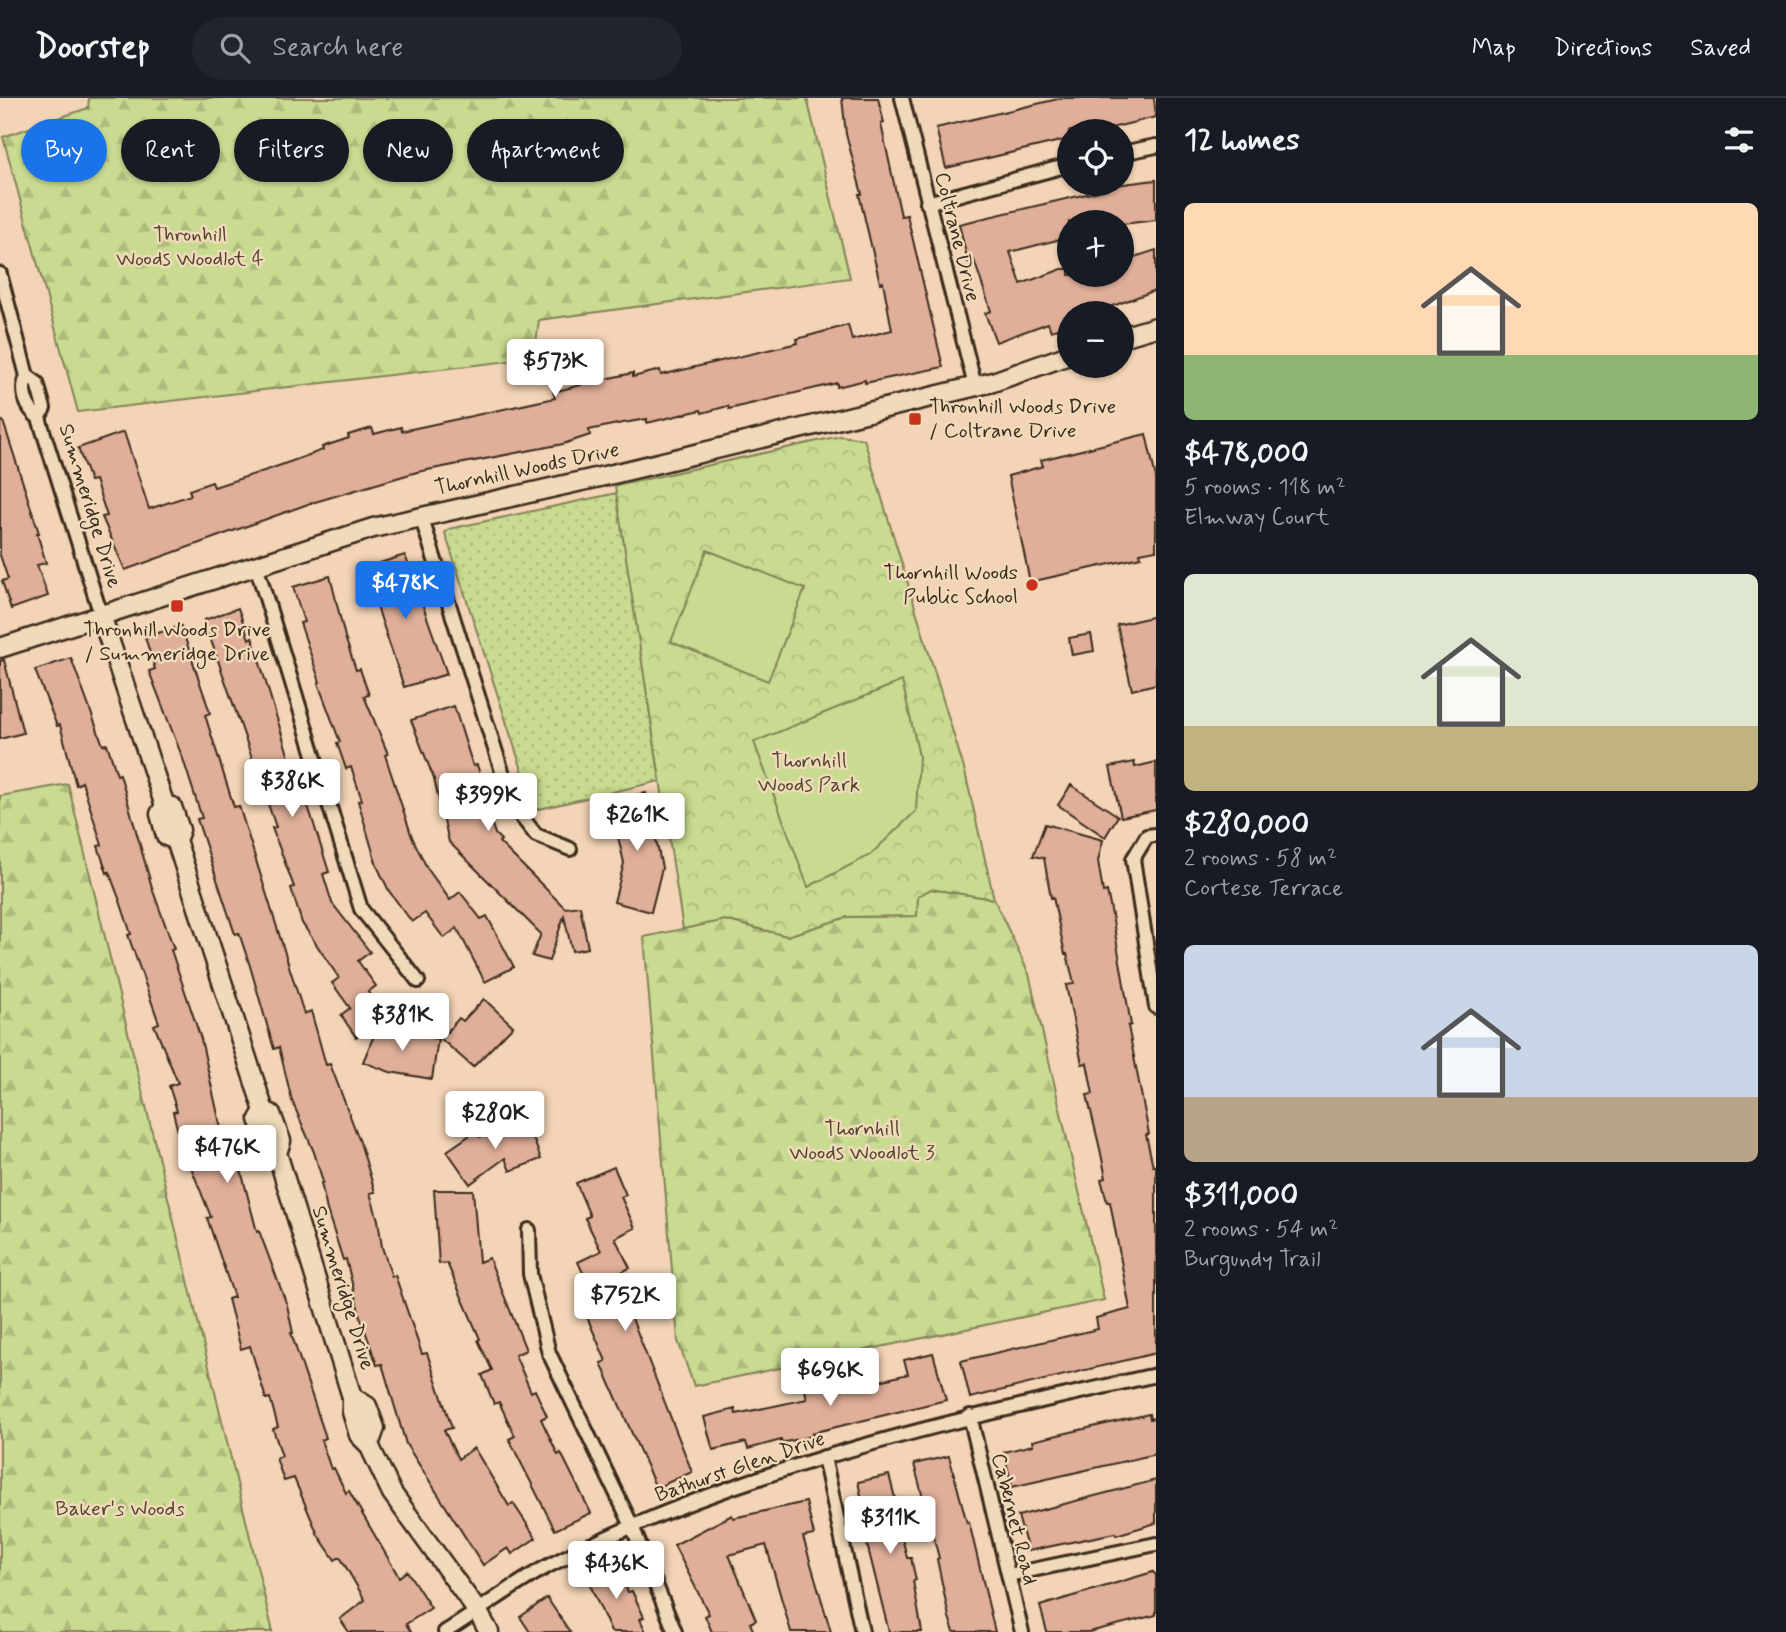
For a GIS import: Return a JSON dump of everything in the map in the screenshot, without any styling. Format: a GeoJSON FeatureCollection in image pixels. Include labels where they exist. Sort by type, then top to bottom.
{"type":"FeatureCollection","features":[{"type":"Feature","properties":{"kind":"street","name":"Coltrane Drive"},"geometry":{"type":"LineString","coordinates":[[902,98],[975,386]]}},
{"type":"Feature","properties":{"kind":"street"},"geometry":{"type":"LineString","coordinates":[[1134,151],[1156,146]]}},
{"type":"Feature","properties":{"kind":"street"},"geometry":{"type":"LineString","coordinates":[[928,203],[1057,168]]}},
{"type":"Feature","properties":{"kind":"street","name":"Summeridge Drive"},"geometry":{"type":"LineString","coordinates":[[0,274],[27,376],[23,386],[29,410],[39,418],[165,806],[172,807],[180,830],[176,839],[264,1111],[271,1114],[281,1141],[277,1153],[352,1397],[367,1406],[375,1428],[369,1445],[392,1493],[478,1612],[489,1632]]}},
{"type":"Feature","properties":{"kind":"street"},"geometry":{"type":"LineString","coordinates":[[1134,333],[1156,327]]}},
{"type":"Feature","properties":{"kind":"street","name":"Thornhill Woods Drive"},"geometry":{"type":"LineString","coordinates":[[0,648],[256,565],[421,516],[627,471],[975,386],[1057,359]]}},
{"type":"Feature","properties":{"kind":"street"},"geometry":{"type":"LineString","coordinates":[[421,516],[513,806],[536,835],[570,849]]}},
{"type":"Feature","properties":{"kind":"street"},"geometry":{"type":"LineString","coordinates":[[256,565],[361,909],[418,981]]}},
{"type":"Feature","properties":{"kind":"street"},"geometry":{"type":"LineString","coordinates":[[1156,835],[1147,836],[1133,859],[1156,1007]]}},
{"type":"Feature","properties":{"kind":"street"},"geometry":{"type":"LineString","coordinates":[[529,1230],[530,1274],[549,1353],[632,1525],[675,1632]]}},
{"type":"Feature","properties":{"kind":"street","name":"Bathurst Glen Drive"},"geometry":{"type":"LineString","coordinates":[[445,1632],[550,1565],[632,1525],[713,1492],[970,1416],[1156,1375]]}},
{"type":"Feature","properties":{"kind":"street","name":"Cabernet Road"},"geometry":{"type":"LineString","coordinates":[[970,1416],[1022,1632]]}},
{"type":"Feature","properties":{"kind":"street"},"geometry":{"type":"LineString","coordinates":[[824,1457],[862,1632]]}},
{"type":"Feature","properties":{"kind":"street"},"geometry":{"type":"LineString","coordinates":[[1009,1576],[1156,1544]]}},
{"type":"Feature","properties":{"kind":"green space","name":"Thronhill Woods Woodlot 4"},"geometry":{"type":"Polygon","coordinates":[[[89,98],[807,98],[850,278],[539,320],[534,358],[78,412],[3,137],[21,131],[21,182],[107,182],[107,119],[56,119],[88,108],[89,98]]]}},
{"type":"Feature","properties":{"kind":"green space","name":"Thornhill Woods Park"},"geometry":{"type":"Polygon","coordinates":[[[840,436],[864,439],[965,772],[994,899],[931,889],[918,896],[917,916],[847,917],[787,936],[725,920],[683,929],[615,486],[840,436]]]}},
{"type":"Feature","properties":{"kind":"green space"},"geometry":{"type":"Polygon","coordinates":[[[617,493],[660,781],[535,810],[445,533],[449,529],[617,493]]]}},
{"type":"Feature","properties":{"kind":"green space"},"geometry":{"type":"Polygon","coordinates":[[[707,550],[805,589],[768,681],[671,642],[707,550]]]}},
{"type":"Feature","properties":{"kind":"green space"},"geometry":{"type":"Polygon","coordinates":[[[902,681],[919,756],[916,811],[870,855],[808,887],[754,742],[902,681]]]}},
{"type":"Feature","properties":{"kind":"green space","name":"Baker's Woods"},"geometry":{"type":"Polygon","coordinates":[[[68,784],[272,1632],[0,1632],[0,796],[68,784]]]}},
{"type":"Feature","properties":{"kind":"green space","name":"Thornhill Woods Woodlot 3"},"geometry":{"type":"Polygon","coordinates":[[[931,889],[994,899],[1029,974],[1104,1300],[694,1386],[678,1341],[644,937],[725,920],[787,936],[847,917],[916,916],[918,895],[931,889]]]}},
{"type":"Feature","properties":{"kind":"building"},"geometry":{"type":"Polygon","coordinates":[[[842,98],[878,98],[901,216],[907,215],[943,367],[865,383],[865,380],[837,387],[837,383],[729,409],[728,406],[647,423],[647,419],[617,424],[589,430],[590,435],[563,444],[417,472],[308,504],[125,570],[102,517],[107,516],[95,480],[90,481],[78,448],[124,432],[149,509],[191,495],[189,490],[212,482],[214,487],[270,469],[323,450],[322,447],[349,438],[348,435],[372,428],[374,434],[401,427],[402,431],[555,398],[553,392],[581,385],[579,375],[603,370],[605,379],[633,373],[633,377],[660,370],[661,375],[798,343],[797,339],[848,325],[852,340],[892,330],[883,282],[880,283],[859,194],[862,194],[846,134],[842,98]]]}},
{"type":"Feature","properties":{"kind":"building"},"geometry":{"type":"Polygon","coordinates":[[[1062,98],[1154,98],[1156,117],[1134,122],[1134,119],[1057,119],[1057,142],[946,168],[936,128],[1062,98]]]}},
{"type":"Feature","properties":{"kind":"building"},"geometry":{"type":"Polygon","coordinates":[[[1156,180],[1156,220],[1134,223],[1134,210],[1057,210],[1057,240],[1010,252],[1021,284],[1057,271],[1057,287],[1134,287],[1134,257],[1156,250],[1156,290],[1126,301],[1057,301],[1057,329],[1051,331],[1048,323],[996,342],[985,313],[991,311],[974,260],[968,262],[959,224],[1078,196],[1134,196],[1134,183],[1156,180]]]}},
{"type":"Feature","properties":{"kind":"building"},"geometry":{"type":"Polygon","coordinates":[[[3,421],[39,533],[46,563],[37,565],[48,596],[11,609],[2,581],[8,579],[0,555],[0,422],[3,421]]]}},
{"type":"Feature","properties":{"kind":"building"},"geometry":{"type":"Polygon","coordinates":[[[1146,434],[1156,478],[1156,550],[1140,553],[1141,557],[1030,582],[1008,476],[1043,466],[1041,460],[1146,434]]]}},
{"type":"Feature","properties":{"kind":"building"},"geometry":{"type":"Polygon","coordinates":[[[405,555],[447,674],[404,687],[364,568],[405,555]]]}},
{"type":"Feature","properties":{"kind":"building"},"geometry":{"type":"Polygon","coordinates":[[[330,576],[345,637],[356,670],[360,669],[369,695],[364,696],[388,754],[385,755],[412,837],[427,868],[450,900],[460,892],[481,919],[487,916],[514,967],[485,982],[457,928],[444,938],[425,913],[412,922],[389,891],[377,866],[358,801],[362,800],[351,767],[346,769],[337,743],[340,742],[318,683],[320,682],[300,623],[304,622],[293,587],[330,576]]]}},
{"type":"Feature","properties":{"kind":"building"},"geometry":{"type":"Polygon","coordinates":[[[238,608],[249,639],[252,637],[298,787],[301,786],[310,812],[329,872],[323,874],[332,903],[370,952],[358,961],[376,986],[368,992],[385,1016],[356,1037],[341,1015],[350,1008],[332,983],[339,978],[302,923],[291,888],[294,887],[272,828],[276,827],[204,620],[238,608]]]}},
{"type":"Feature","properties":{"kind":"building"},"geometry":{"type":"Polygon","coordinates":[[[1156,616],[1156,684],[1132,690],[1117,625],[1156,616]]]}},
{"type":"Feature","properties":{"kind":"building"},"geometry":{"type":"Polygon","coordinates":[[[181,626],[210,713],[205,715],[234,807],[239,806],[304,1014],[311,1011],[326,1065],[330,1064],[360,1142],[375,1192],[370,1193],[382,1247],[392,1277],[395,1275],[422,1354],[427,1353],[452,1428],[444,1430],[458,1459],[474,1448],[509,1506],[513,1503],[536,1538],[512,1554],[508,1548],[483,1565],[406,1444],[382,1364],[377,1365],[360,1316],[346,1259],[343,1260],[327,1210],[321,1183],[323,1182],[314,1152],[292,1101],[279,1047],[274,1049],[239,933],[235,934],[197,819],[202,818],[183,759],[149,671],[155,669],[145,637],[181,626]]]}},
{"type":"Feature","properties":{"kind":"building"},"geometry":{"type":"Polygon","coordinates":[[[1091,634],[1094,651],[1072,655],[1069,638],[1091,634]]]}},
{"type":"Feature","properties":{"kind":"building"},"geometry":{"type":"Polygon","coordinates":[[[71,658],[103,745],[107,744],[117,775],[120,774],[153,891],[174,949],[171,950],[201,1039],[220,1124],[229,1153],[236,1151],[257,1232],[259,1231],[287,1305],[291,1333],[326,1438],[321,1440],[331,1469],[334,1468],[346,1493],[349,1491],[399,1577],[407,1571],[431,1608],[406,1624],[411,1632],[349,1632],[340,1619],[365,1600],[340,1557],[335,1560],[318,1535],[294,1478],[284,1481],[276,1458],[282,1456],[273,1429],[278,1427],[270,1398],[266,1399],[250,1346],[241,1349],[228,1299],[234,1297],[207,1218],[211,1217],[180,1140],[173,1112],[177,1111],[169,1086],[178,1083],[154,1025],[159,1023],[128,935],[131,934],[120,901],[98,846],[102,845],[82,782],[76,785],[60,725],[57,726],[35,670],[71,658]]]}},
{"type":"Feature","properties":{"kind":"building"},"geometry":{"type":"Polygon","coordinates":[[[4,660],[23,733],[0,739],[0,661],[4,660]]]}},
{"type":"Feature","properties":{"kind":"building"},"geometry":{"type":"Polygon","coordinates":[[[454,706],[473,766],[477,765],[486,793],[482,795],[495,834],[501,840],[499,842],[565,908],[580,906],[588,948],[572,951],[564,916],[549,961],[532,956],[541,934],[449,842],[434,779],[411,720],[454,706]]]}},
{"type":"Feature","properties":{"kind":"building"},"geometry":{"type":"Polygon","coordinates":[[[1134,762],[1135,767],[1156,762],[1156,810],[1121,817],[1110,767],[1134,762]]]}},
{"type":"Feature","properties":{"kind":"building"},"geometry":{"type":"Polygon","coordinates":[[[1071,785],[1118,816],[1105,837],[1058,805],[1071,785]]]}},
{"type":"Feature","properties":{"kind":"building"},"geometry":{"type":"Polygon","coordinates":[[[646,793],[662,868],[651,912],[614,902],[624,863],[610,801],[646,793]]]}},
{"type":"Feature","properties":{"kind":"building"},"geometry":{"type":"Polygon","coordinates":[[[1045,824],[1103,840],[1098,861],[1103,892],[1107,891],[1112,915],[1131,1025],[1128,1026],[1149,1134],[1146,1135],[1153,1166],[1156,1166],[1156,1353],[970,1398],[961,1361],[1098,1329],[1096,1318],[1130,1309],[1110,1202],[1107,1202],[1101,1179],[1106,1178],[1087,1095],[1093,1094],[1087,1063],[1082,1064],[1066,985],[1074,984],[1053,897],[1051,898],[1044,858],[1033,856],[1045,824]]]}},
{"type":"Feature","properties":{"kind":"building"},"geometry":{"type":"Polygon","coordinates":[[[484,999],[513,1026],[473,1067],[441,1039],[459,1018],[463,1021],[484,999]]]}},
{"type":"Feature","properties":{"kind":"building"},"geometry":{"type":"Polygon","coordinates":[[[379,1023],[405,1034],[438,1039],[432,1079],[390,1072],[363,1062],[379,1023]]]}},
{"type":"Feature","properties":{"kind":"building"},"geometry":{"type":"Polygon","coordinates":[[[526,1120],[541,1159],[510,1171],[505,1158],[470,1184],[447,1151],[476,1131],[480,1137],[526,1120]]]}},
{"type":"Feature","properties":{"kind":"building"},"geometry":{"type":"Polygon","coordinates":[[[614,1167],[626,1195],[621,1197],[635,1228],[615,1238],[630,1268],[615,1275],[692,1472],[656,1488],[601,1363],[606,1361],[578,1296],[591,1290],[578,1262],[601,1251],[585,1218],[590,1216],[576,1183],[614,1167]]]}},
{"type":"Feature","properties":{"kind":"building"},"geometry":{"type":"Polygon","coordinates":[[[434,1190],[473,1190],[479,1262],[489,1258],[526,1350],[515,1355],[531,1392],[535,1390],[547,1416],[541,1419],[558,1455],[561,1453],[591,1513],[555,1530],[509,1439],[515,1436],[499,1402],[494,1404],[482,1375],[492,1370],[447,1263],[439,1264],[434,1190]]]}},
{"type":"Feature","properties":{"kind":"building"},"geometry":{"type":"Polygon","coordinates":[[[933,1353],[946,1400],[781,1443],[781,1440],[748,1449],[746,1442],[713,1450],[704,1417],[735,1409],[736,1414],[807,1399],[805,1390],[835,1383],[869,1376],[871,1383],[908,1374],[904,1360],[933,1353]]]}},
{"type":"Feature","properties":{"kind":"building"},"geometry":{"type":"Polygon","coordinates":[[[1149,1414],[1150,1419],[1156,1418],[1156,1454],[1012,1487],[1004,1452],[1033,1445],[1032,1441],[1149,1414]]]}},
{"type":"Feature","properties":{"kind":"building"},"geometry":{"type":"Polygon","coordinates":[[[949,1456],[967,1523],[969,1522],[995,1632],[954,1632],[949,1617],[937,1559],[939,1558],[914,1464],[949,1456]]]}},
{"type":"Feature","properties":{"kind":"building"},"geometry":{"type":"Polygon","coordinates":[[[889,1475],[904,1532],[901,1533],[907,1558],[911,1558],[916,1580],[913,1581],[922,1632],[889,1632],[867,1544],[862,1514],[865,1513],[858,1482],[889,1475]]]}},
{"type":"Feature","properties":{"kind":"building"},"geometry":{"type":"Polygon","coordinates":[[[1156,1480],[1156,1523],[1116,1535],[1115,1533],[1028,1551],[1018,1516],[1156,1480]]]}},
{"type":"Feature","properties":{"kind":"building"},"geometry":{"type":"Polygon","coordinates":[[[806,1502],[814,1535],[803,1537],[831,1632],[791,1632],[766,1545],[729,1555],[756,1620],[750,1623],[754,1632],[712,1632],[705,1616],[709,1614],[674,1545],[732,1515],[733,1518],[806,1502]]]}},
{"type":"Feature","properties":{"kind":"building"},"geometry":{"type":"Polygon","coordinates":[[[615,1563],[628,1592],[632,1591],[644,1617],[640,1619],[646,1632],[611,1632],[586,1576],[615,1563]]]}},
{"type":"Feature","properties":{"kind":"building"},"geometry":{"type":"Polygon","coordinates":[[[1153,1572],[1156,1575],[1156,1615],[1089,1632],[1047,1632],[1040,1606],[1153,1572]]]}},
{"type":"Feature","properties":{"kind":"building"},"geometry":{"type":"Polygon","coordinates":[[[547,1598],[570,1632],[530,1632],[520,1617],[547,1598]]]}},
{"type":"Feature","properties":{"kind":"place","name":"Thronhill Woods Drive / Coltrane Drive"},"geometry":{"type":"Point","coordinates":[915,419]}},
{"type":"Feature","properties":{"kind":"place","name":"Thornhill Woods Public School"},"geometry":{"type":"Point","coordinates":[1032,585]}},
{"type":"Feature","properties":{"kind":"place","name":"Thronhill Woods Drive / Summeridge Drive"},"geometry":{"type":"Point","coordinates":[177,606]}}]}
